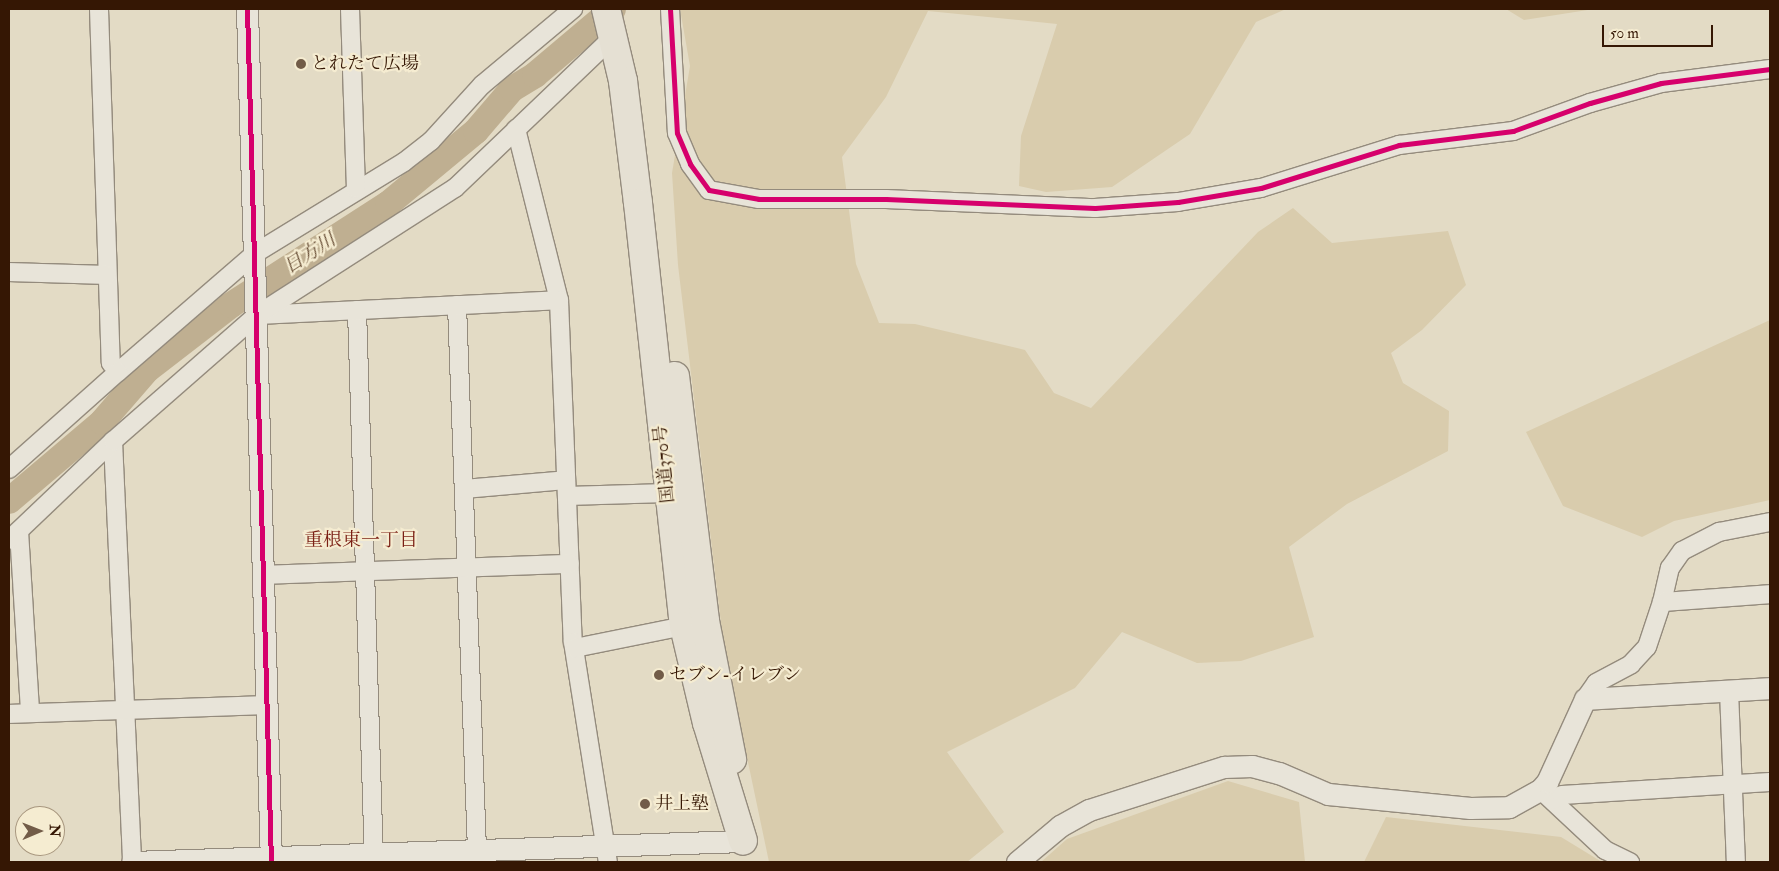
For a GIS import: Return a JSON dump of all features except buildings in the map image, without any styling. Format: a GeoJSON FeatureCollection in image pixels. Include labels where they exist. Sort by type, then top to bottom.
{"type":"FeatureCollection","features":[{"type":"Feature","properties":{"kind":"highway","name":"国道370号"},"geometry":{"type":"LineString","coordinates":[[610,25],[623,81],[649,158],[656,198],[687,492],[705,621],[727,720],[744,852]]}},
{"type":"Feature","properties":{"kind":"highway","name":"国道370号"},"geometry":{"type":"LineString","coordinates":[[623,81],[667,493],[684,626],[707,723],[744,852]]}},
{"type":"Feature","properties":{"kind":"street"},"geometry":{"type":"LineString","coordinates":[[99,9],[111,364],[118,372]]}},
{"type":"Feature","properties":{"kind":"street"},"geometry":{"type":"LineString","coordinates":[[247,9],[271,860]]}},
{"type":"Feature","properties":{"kind":"street"},"geometry":{"type":"LineString","coordinates":[[350,9],[356,189]]}},
{"type":"Feature","properties":{"kind":"street"},"geometry":{"type":"LineString","coordinates":[[9,469],[118,372],[255,258],[356,189],[404,162],[431,141],[482,85],[573,9]]}},
{"type":"Feature","properties":{"kind":"street"},"geometry":{"type":"LineString","coordinates":[[670,9],[677,133],[690,164],[710,190],[759,199],[886,199],[1096,208],[1178,202],[1261,188],[1399,145],[1513,131],[1590,103],[1661,83],[1770,69]]}},
{"type":"Feature","properties":{"kind":"street"},"geometry":{"type":"LineString","coordinates":[[30,713],[14,535],[256,308],[455,188],[516,129],[610,25]]}},
{"type":"Feature","properties":{"kind":"street"},"geometry":{"type":"LineString","coordinates":[[516,129],[559,300],[574,648],[606,853]]}},
{"type":"Feature","properties":{"kind":"street"},"geometry":{"type":"LineString","coordinates":[[9,272],[107,275]]}},
{"type":"Feature","properties":{"kind":"street"},"geometry":{"type":"LineString","coordinates":[[256,308],[357,310],[559,300]]}},
{"type":"Feature","properties":{"kind":"street"},"geometry":{"type":"LineString","coordinates":[[457,305],[478,850]]}},
{"type":"Feature","properties":{"kind":"street"},"geometry":{"type":"LineString","coordinates":[[357,310],[374,858]]}},
{"type":"Feature","properties":{"kind":"street"},"geometry":{"type":"LineString","coordinates":[[113,441],[132,862],[374,858],[478,850],[606,853],[744,852]]}},
{"type":"Feature","properties":{"kind":"street"},"geometry":{"type":"LineString","coordinates":[[464,489],[567,488],[667,493]]}},
{"type":"Feature","properties":{"kind":"street"},"geometry":{"type":"LineString","coordinates":[[1547,795],[1585,699],[1596,683],[1632,664],[1647,648],[1662,602],[1670,568],[1682,551],[1719,532],[1770,522]]}},
{"type":"Feature","properties":{"kind":"street"},"geometry":{"type":"LineString","coordinates":[[263,575],[570,564]]}},
{"type":"Feature","properties":{"kind":"street"},"geometry":{"type":"LineString","coordinates":[[1662,602],[1770,594]]}},
{"type":"Feature","properties":{"kind":"street"},"geometry":{"type":"LineString","coordinates":[[574,648],[684,626]]}},
{"type":"Feature","properties":{"kind":"street"},"geometry":{"type":"LineString","coordinates":[[1585,699],[1770,688]]}},
{"type":"Feature","properties":{"kind":"street"},"geometry":{"type":"LineString","coordinates":[[1729,691],[1736,862]]}},
{"type":"Feature","properties":{"kind":"street"},"geometry":{"type":"LineString","coordinates":[[9,714],[266,705]]}},
{"type":"Feature","properties":{"kind":"street"},"geometry":{"type":"LineString","coordinates":[[1017,862],[1060,826],[1089,810],[1224,767],[1252,766],[1279,773],[1328,794],[1470,808],[1509,807],[1547,795],[1770,782]]}},
{"type":"Feature","properties":{"kind":"street"},"geometry":{"type":"LineString","coordinates":[[1547,795],[1605,850],[1630,862]]}},
{"type":"Feature","properties":{"kind":"shaded area"},"geometry":{"type":"Polygon","coordinates":[[[680,9],[1286,9],[1256,22],[1190,134],[1112,187],[1046,192],[1019,186],[1021,136],[1057,24],[928,11],[886,97],[842,157],[856,264],[879,323],[915,324],[1025,350],[1054,393],[1091,408],[1258,232],[1293,208],[1332,243],[1448,231],[1466,285],[1422,330],[1391,353],[1403,383],[1449,411],[1448,451],[1347,504],[1289,547],[1314,637],[1241,661],[1197,663],[1122,632],[1075,688],[947,752],[1004,832],[967,862],[769,862],[724,648],[678,265],[672,173],[690,66],[680,9]]]}},
{"type":"Feature","properties":{"kind":"shaded area"},"geometry":{"type":"Polygon","coordinates":[[[1506,9],[1594,9],[1524,20],[1506,9]]]}},
{"type":"Feature","properties":{"kind":"shaded area"},"geometry":{"type":"Polygon","coordinates":[[[1770,320],[1770,500],[1674,521],[1642,537],[1563,506],[1526,432],[1770,320]]]}},
{"type":"Feature","properties":{"kind":"shaded area"},"geometry":{"type":"Polygon","coordinates":[[[1228,781],[1299,802],[1305,862],[1041,862],[1067,839],[1228,781]]]}},
{"type":"Feature","properties":{"kind":"shaded area"},"geometry":{"type":"Polygon","coordinates":[[[1386,817],[1561,837],[1602,862],[1364,862],[1386,817]]]}},
{"type":"Feature","properties":{"kind":"waterway","name":"日方川"},"geometry":{"type":"LineString","coordinates":[[9,501],[102,422],[147,370],[231,305],[388,204],[476,131],[512,89],[535,75],[613,9]]}},
{"type":"Feature","properties":{"kind":"cycle path"},"geometry":{"type":"LineString","coordinates":[[247,9],[271,862]]}},
{"type":"Feature","properties":{"kind":"cycle path"},"geometry":{"type":"LineString","coordinates":[[670,9],[677,133],[690,164],[709,190],[759,199],[886,199],[1095,208],[1178,202],[1261,188],[1399,145],[1513,131],[1590,103],[1661,83],[1770,69]]}},
{"type":"Feature","properties":{"kind":"place","name":"とれたて広場"},"geometry":{"type":"Point","coordinates":[301,64]}},
{"type":"Feature","properties":{"kind":"place","name":"セブン-イレブン"},"geometry":{"type":"Point","coordinates":[659,675]}},
{"type":"Feature","properties":{"kind":"place","name":"井上塾"},"geometry":{"type":"Point","coordinates":[645,804]}},
{"type":"Feature","properties":{"kind":"district","name":"重根東一丁目"},"geometry":{"type":"Point","coordinates":[361,541]}}]}
